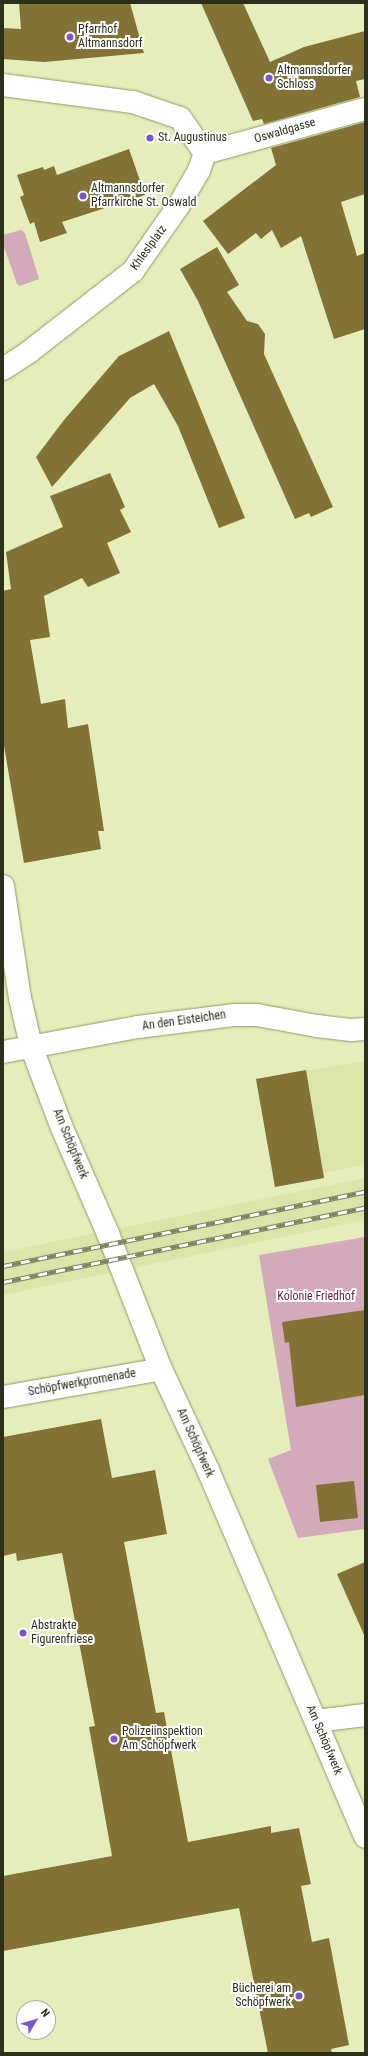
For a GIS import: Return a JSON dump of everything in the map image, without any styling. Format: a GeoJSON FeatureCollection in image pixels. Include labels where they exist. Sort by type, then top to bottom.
{"type":"FeatureCollection","features":[{"type":"Feature","properties":{"kind":"street"},"geometry":{"type":"LineString","coordinates":[[3,85],[133,102],[180,118],[205,153]]}},
{"type":"Feature","properties":{"kind":"street","name":"Oswaldgasse"},"geometry":{"type":"LineString","coordinates":[[205,153],[365,109]]}},
{"type":"Feature","properties":{"kind":"street","name":"Khleslplatz"},"geometry":{"type":"LineString","coordinates":[[3,368],[29,352],[134,271],[179,205],[199,171],[205,153]]}},
{"type":"Feature","properties":{"kind":"street","name":"Am Schöpfwerk"},"geometry":{"type":"LineString","coordinates":[[3,886],[20,998],[31,1046],[62,1128],[108,1234],[161,1369],[208,1470],[365,1837]]}},
{"type":"Feature","properties":{"kind":"street","name":"An den Eisteichen"},"geometry":{"type":"LineString","coordinates":[[3,1052],[138,1027],[235,1015],[257,1015],[338,1029],[365,1029]]}},
{"type":"Feature","properties":{"kind":"street","name":"Schöpfwerkpromenade"},"geometry":{"type":"LineString","coordinates":[[3,1397],[161,1369]]}},
{"type":"Feature","properties":{"kind":"street"},"geometry":{"type":"LineString","coordinates":[[316,1722],[365,1715]]}},
{"type":"Feature","properties":{"kind":"shaded area"},"geometry":{"type":"Polygon","coordinates":[[[365,1061],[365,1164],[324,1173],[324,1178],[275,1187],[256,1079],[365,1061]]]}},
{"type":"Feature","properties":{"kind":"shaded area"},"geometry":{"type":"Polygon","coordinates":[[[365,1178],[365,1220],[3,1295],[3,1252],[365,1178]]]}},
{"type":"Feature","properties":{"kind":"green space"},"geometry":{"type":"Polygon","coordinates":[[[21,230],[25,233],[39,279],[20,286],[17,284],[3,244],[3,235],[21,230]]]}},
{"type":"Feature","properties":{"kind":"green space","name":"Kolonie Friedhof"},"geometry":{"type":"Polygon","coordinates":[[[365,1237],[365,1529],[298,1538],[268,1459],[291,1450],[259,1255],[365,1237]]]}},
{"type":"Feature","properties":{"kind":"building"},"geometry":{"type":"Polygon","coordinates":[[[19,3],[130,3],[144,53],[44,62],[3,59],[3,28],[21,29],[19,3]]]}},
{"type":"Feature","properties":{"kind":"building"},"geometry":{"type":"Polygon","coordinates":[[[201,3],[243,3],[270,62],[304,47],[365,31],[365,79],[356,81],[360,97],[264,124],[262,119],[253,121],[201,3]]]}},
{"type":"Feature","properties":{"kind":"building"},"geometry":{"type":"Polygon","coordinates":[[[365,122],[365,194],[341,202],[357,256],[365,253],[365,329],[334,339],[301,236],[281,248],[272,230],[261,239],[256,233],[228,254],[203,221],[276,165],[271,148],[365,122]]]}},
{"type":"Feature","properties":{"kind":"building","name":"Altmannsdorfer Pfarrkirche St. Oswald"},"geometry":{"type":"Polygon","coordinates":[[[129,149],[145,195],[62,222],[67,233],[40,242],[34,222],[30,224],[20,197],[24,195],[17,175],[43,167],[44,170],[54,166],[57,175],[129,149]]]}},
{"type":"Feature","properties":{"kind":"building"},"geometry":{"type":"Polygon","coordinates":[[[217,247],[239,285],[227,292],[247,321],[258,324],[265,334],[264,354],[333,507],[311,517],[309,513],[295,519],[198,301],[180,269],[217,247]]]}},
{"type":"Feature","properties":{"kind":"building"},"geometry":{"type":"Polygon","coordinates":[[[169,331],[245,518],[219,528],[178,426],[154,384],[130,398],[52,487],[36,457],[64,420],[119,356],[169,331]]]}},
{"type":"Feature","properties":{"kind":"building"},"geometry":{"type":"Polygon","coordinates":[[[110,473],[125,507],[120,510],[131,532],[107,543],[120,573],[88,587],[82,578],[44,596],[50,637],[30,640],[41,704],[65,699],[68,728],[88,724],[104,831],[98,831],[101,849],[24,863],[3,740],[3,591],[11,589],[6,552],[63,527],[50,496],[110,473]]]}},
{"type":"Feature","properties":{"kind":"building"},"geometry":{"type":"Polygon","coordinates":[[[306,1070],[324,1178],[275,1187],[256,1079],[306,1070]]]}},
{"type":"Feature","properties":{"kind":"building"},"geometry":{"type":"Polygon","coordinates":[[[365,1310],[365,1395],[296,1407],[289,1342],[285,1343],[282,1322],[365,1310]]]}},
{"type":"Feature","properties":{"kind":"building"},"geometry":{"type":"Polygon","coordinates":[[[101,1419],[112,1478],[155,1470],[167,1534],[124,1542],[156,1713],[164,1712],[188,1842],[271,1826],[271,1833],[299,1828],[311,1884],[301,1886],[312,1942],[329,1938],[349,2045],[331,2049],[332,2053],[268,2053],[239,1908],[3,1951],[3,1876],[112,1856],[89,1727],[95,1726],[62,1553],[17,1561],[16,1553],[3,1556],[3,1437],[101,1419]]]}},
{"type":"Feature","properties":{"kind":"building"},"geometry":{"type":"Polygon","coordinates":[[[354,1481],[358,1518],[320,1522],[316,1485],[354,1481]]]}},
{"type":"Feature","properties":{"kind":"building"},"geometry":{"type":"Polygon","coordinates":[[[365,1562],[365,1637],[337,1574],[365,1562]]]}},
{"type":"Feature","properties":{"kind":"railway"},"geometry":{"type":"LineString","coordinates":[[3,1266],[365,1192]]}},
{"type":"Feature","properties":{"kind":"railway"},"geometry":{"type":"LineString","coordinates":[[3,1282],[365,1208]]}},
{"type":"Feature","properties":{"kind":"place","name":"Pfarrhof Altmannsdorf"},"geometry":{"type":"Point","coordinates":[70,37]}},
{"type":"Feature","properties":{"kind":"place","name":"Altmannsdorfer Schloss"},"geometry":{"type":"Point","coordinates":[269,78]}},
{"type":"Feature","properties":{"kind":"place","name":"St. Augustinus"},"geometry":{"type":"Point","coordinates":[150,138]}},
{"type":"Feature","properties":{"kind":"place","name":"Altmannsdorfer Pfarrkirche St. Oswald"},"geometry":{"type":"Point","coordinates":[83,196]}},
{"type":"Feature","properties":{"kind":"place","name":"Abstrakte Figurenfriese"},"geometry":{"type":"Point","coordinates":[23,1633]}},
{"type":"Feature","properties":{"kind":"place","name":"Polizeiinspektion Am Schöpfwerk"},"geometry":{"type":"Point","coordinates":[114,1739]}},
{"type":"Feature","properties":{"kind":"place","name":"Bücherei am Schöpfwerk"},"geometry":{"type":"Point","coordinates":[299,1996]}}]}
